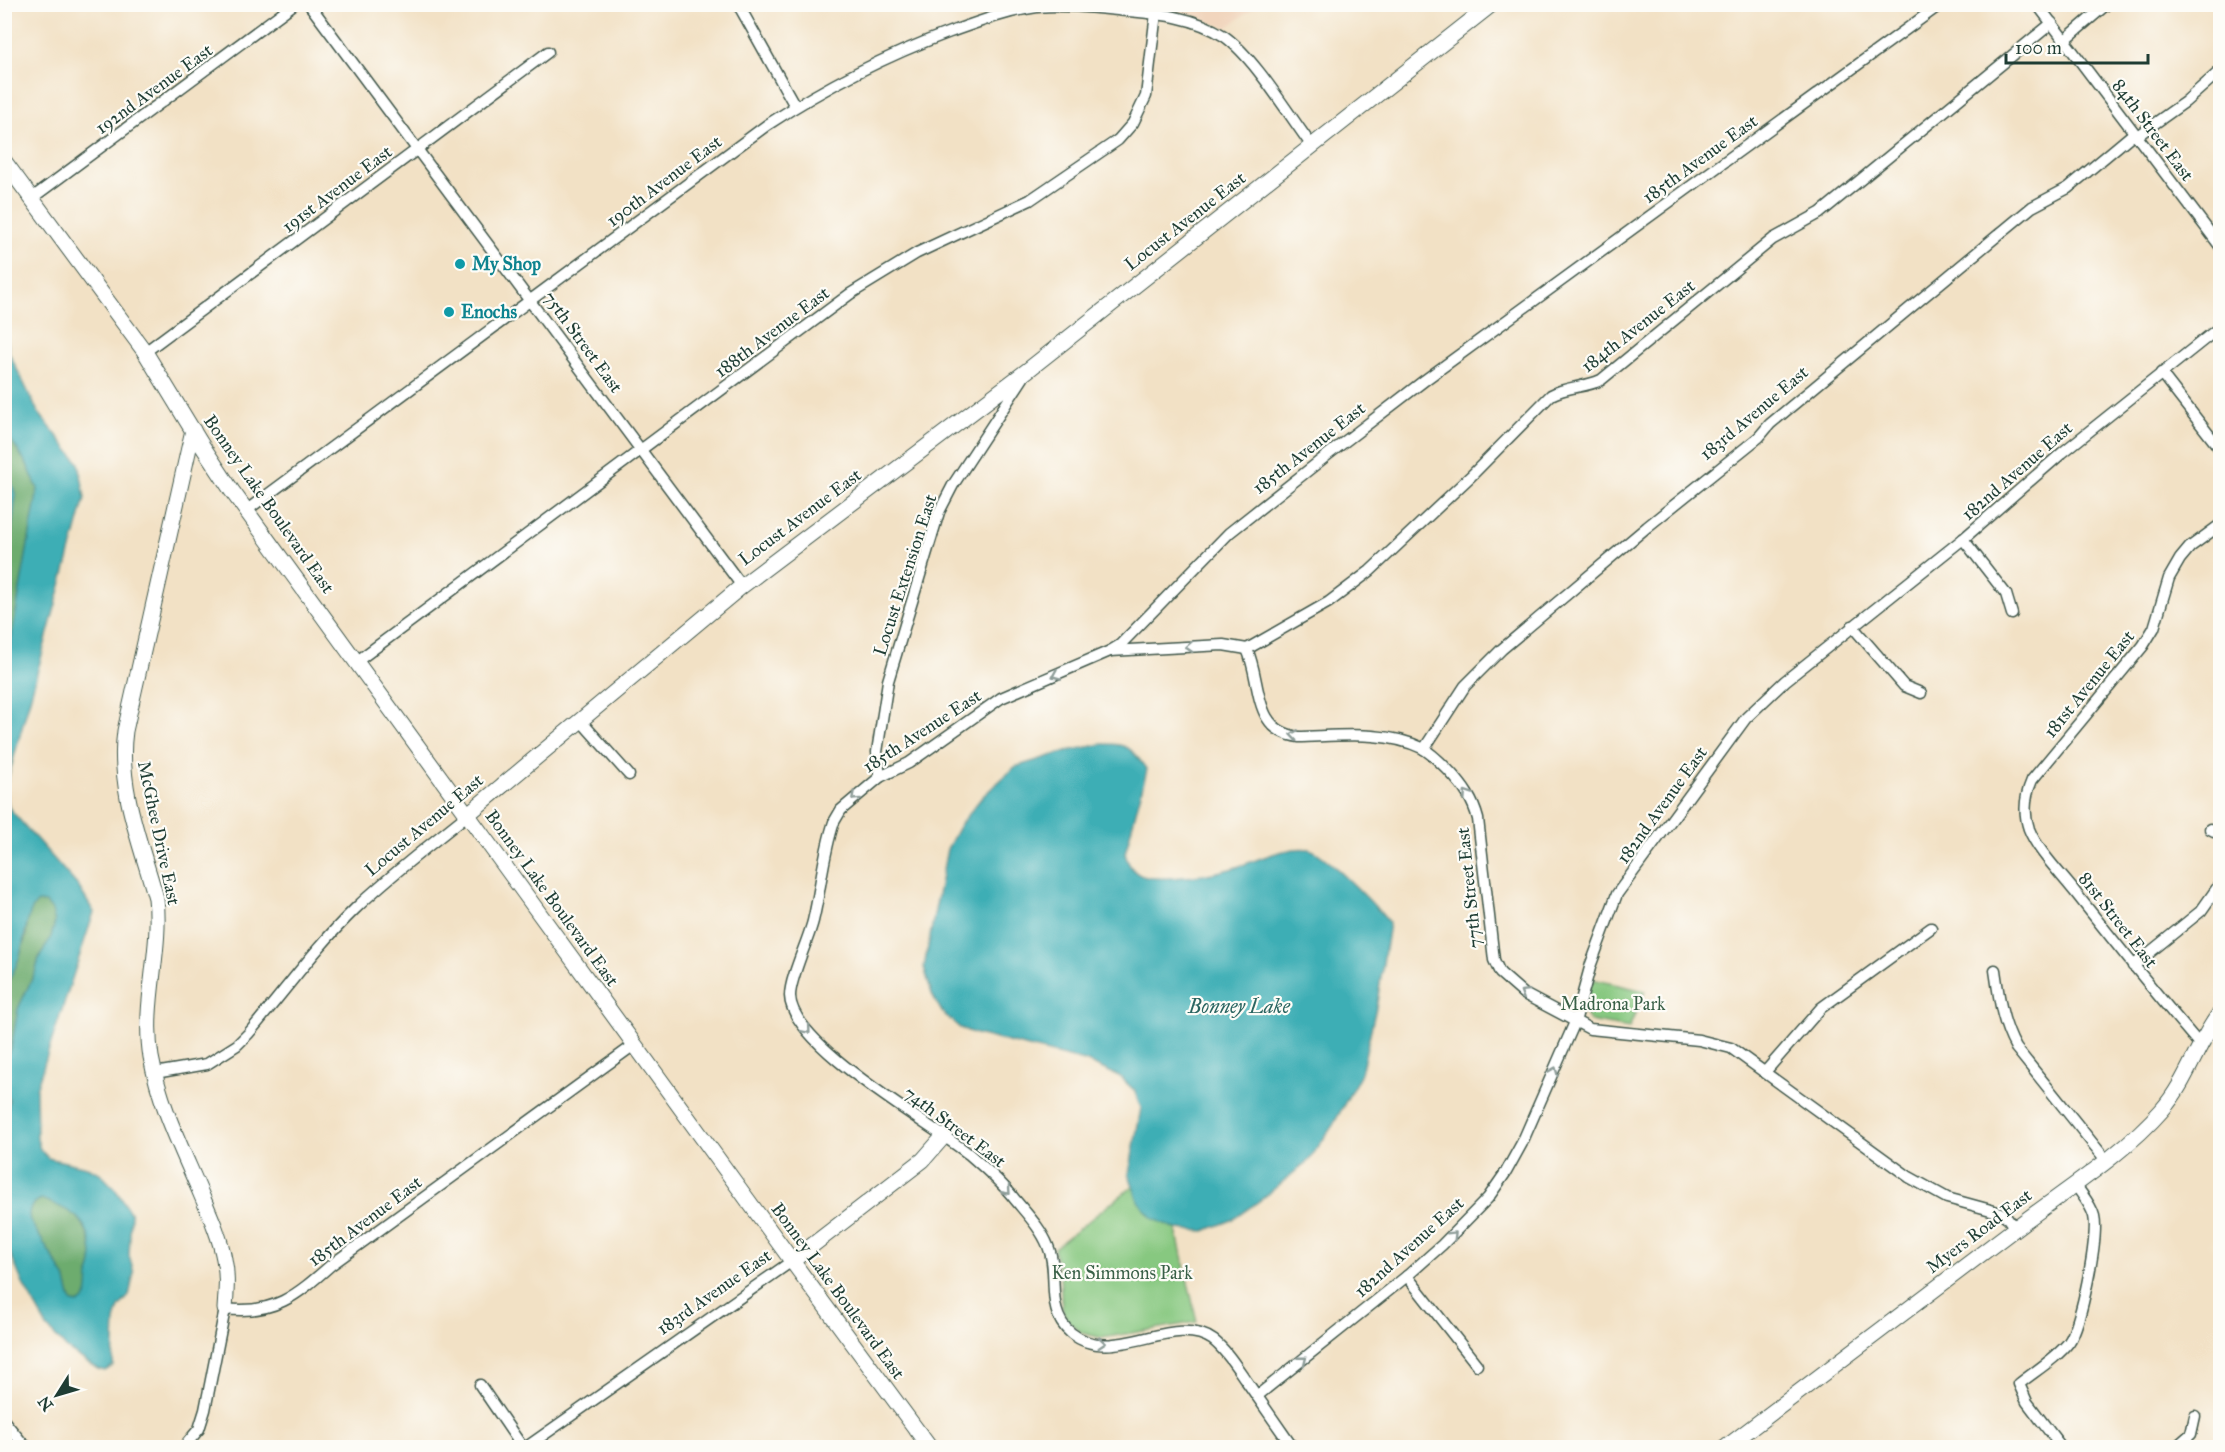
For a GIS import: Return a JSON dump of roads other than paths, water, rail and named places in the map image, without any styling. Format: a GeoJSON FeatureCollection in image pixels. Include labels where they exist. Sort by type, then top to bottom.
{"type":"FeatureCollection","features":[{"type":"Feature","properties":{"kind":"street","name":"192nd Avenue East"},"geometry":{"type":"LineString","coordinates":[[32,198],[294,4]]}},
{"type":"Feature","properties":{"kind":"street","name":"75th Street East"},"geometry":{"type":"LineString","coordinates":[[309,4],[742,586]]}},
{"type":"Feature","properties":{"kind":"street"},"geometry":{"type":"LineString","coordinates":[[738,4],[795,106]]}},
{"type":"Feature","properties":{"kind":"street","name":"Locust Avenue East"},"geometry":{"type":"LineString","coordinates":[[155,1073],[207,1064],[237,1045],[356,908],[400,869],[742,586],[1028,370],[1492,4]]}},
{"type":"Feature","properties":{"kind":"street","name":"185th Avenue East"},"geometry":{"type":"LineString","coordinates":[[795,977],[812,923],[834,822],[841,810],[880,777],[909,763],[1001,698],[1110,651],[1125,639],[1229,533],[1322,459],[1425,380],[1941,4]]}},
{"type":"Feature","properties":{"kind":"street","name":"84th Street East"},"geometry":{"type":"LineString","coordinates":[[2037,4],[2220,246]]}},
{"type":"Feature","properties":{"kind":"street"},"geometry":{"type":"LineString","coordinates":[[2065,40],[2107,4]]}},
{"type":"Feature","properties":{"kind":"street","name":"190th Avenue East"},"geometry":{"type":"LineString","coordinates":[[247,510],[740,144],[795,106],[877,62],[924,42],[1007,13],[1062,6],[1156,13],[1210,28],[1240,49],[1312,146]]}},
{"type":"Feature","properties":{"kind":"street","name":"188th Avenue East"},"geometry":{"type":"LineString","coordinates":[[356,662],[872,279],[917,253],[1030,200],[1118,140],[1133,123],[1146,96],[1156,13]]}},
{"type":"Feature","properties":{"kind":"street","name":"184th Avenue East"},"geometry":{"type":"LineString","coordinates":[[1247,650],[1329,602],[1370,571],[1471,476],[1551,395],[1565,389],[1584,387],[1601,380],[1773,239],[1820,213],[2052,23]]}},
{"type":"Feature","properties":{"kind":"street","name":"191st Avenue East"},"geometry":{"type":"LineString","coordinates":[[145,352],[548,52]]}},
{"type":"Feature","properties":{"kind":"street","name":"183rd Avenue East"},"geometry":{"type":"LineString","coordinates":[[1424,749],[1466,686],[1502,649],[2032,207],[2068,188],[2136,135],[2185,102],[2220,72]]}},
{"type":"Feature","properties":{"kind":"street","name":"Bonney Lake Boulevard East"},"geometry":{"type":"LineString","coordinates":[[4,161],[145,352],[193,430],[247,510],[356,662],[930,1448]]}},
{"type":"Feature","properties":{"kind":"street","name":"182nd Avenue East"},"geometry":{"type":"LineString","coordinates":[[1257,1396],[1407,1276],[1467,1221],[1488,1198],[1522,1143],[1575,1022],[1591,964],[1617,894],[1746,718],[1785,681],[1963,539],[2054,460],[2220,327]]}},
{"type":"Feature","properties":{"kind":"street","name":"Locust Extension East"},"geometry":{"type":"LineString","coordinates":[[880,777],[878,752],[888,681],[939,512],[953,484],[1028,370]]}},
{"type":"Feature","properties":{"kind":"street"},"geometry":{"type":"LineString","coordinates":[[2161,373],[2220,450]]}},
{"type":"Feature","properties":{"kind":"street","name":"McGhee Drive East"},"geometry":{"type":"LineString","coordinates":[[193,430],[123,745],[126,788],[158,912],[149,1025],[150,1051],[166,1115],[210,1214],[224,1258],[227,1283],[225,1309]]}},
{"type":"Feature","properties":{"kind":"street","name":"181st Avenue East"},"geometry":{"type":"LineString","coordinates":[[2025,808],[2032,780],[2143,646],[2154,628],[2169,578],[2180,559],[2190,547],[2220,525]]}},
{"type":"Feature","properties":{"kind":"street"},"geometry":{"type":"LineString","coordinates":[[1963,539],[2006,594],[2012,614]]}},
{"type":"Feature","properties":{"kind":"street"},"geometry":{"type":"LineString","coordinates":[[1852,626],[1904,686],[1921,693]]}},
{"type":"Feature","properties":{"kind":"street"},"geometry":{"type":"LineString","coordinates":[[1110,651],[1222,645],[1247,650]]}},
{"type":"Feature","properties":{"kind":"street","name":"77th Street East"},"geometry":{"type":"LineString","coordinates":[[1247,650],[1253,663],[1262,709],[1272,726],[1282,734],[1299,737],[1400,740],[1424,749],[1467,791],[1475,808],[1486,880],[1491,946],[1497,969],[1505,979],[1524,994],[1590,1029],[1722,1044],[1739,1053],[1936,1194],[1998,1212],[2006,1216],[2015,1228]]}},
{"type":"Feature","properties":{"kind":"street"},"geometry":{"type":"LineString","coordinates":[[580,720],[629,775]]}},
{"type":"Feature","properties":{"kind":"street","name":"81st Street East"},"geometry":{"type":"LineString","coordinates":[[2025,808],[2028,825],[2034,838],[2133,966],[2200,1045]]}},
{"type":"Feature","properties":{"kind":"street"},"geometry":{"type":"LineString","coordinates":[[2210,828],[2220,834]]}},
{"type":"Feature","properties":{"kind":"street"},"geometry":{"type":"LineString","coordinates":[[2133,966],[2201,911],[2220,884]]}},
{"type":"Feature","properties":{"kind":"street"},"geometry":{"type":"LineString","coordinates":[[1765,1072],[1821,1008],[1931,928]]}},
{"type":"Feature","properties":{"kind":"street"},"geometry":{"type":"LineString","coordinates":[[1995,970],[2007,1032],[2016,1048],[2106,1160]]}},
{"type":"Feature","properties":{"kind":"street","name":"74th Street East"},"geometry":{"type":"LineString","coordinates":[[795,977],[790,997],[792,1006],[798,1020],[810,1035],[847,1067],[970,1155],[996,1178],[1042,1235],[1048,1246],[1053,1266],[1058,1314],[1061,1322],[1071,1333],[1100,1344],[1122,1343],[1182,1332],[1203,1334],[1220,1347],[1293,1448]]}},
{"type":"Feature","properties":{"kind":"street","name":"Myers Road East"},"geometry":{"type":"LineString","coordinates":[[1725,1448],[2075,1184],[2149,1124],[2163,1108],[2207,1030],[2220,1013]]}},
{"type":"Feature","properties":{"kind":"street","name":"185th Avenue East"},"geometry":{"type":"LineString","coordinates":[[225,1309],[256,1310],[270,1307],[296,1295],[331,1265],[634,1045]]}},
{"type":"Feature","properties":{"kind":"street","name":"183rd Avenue East"},"geometry":{"type":"LineString","coordinates":[[524,1448],[792,1261],[923,1160],[944,1136]]}},
{"type":"Feature","properties":{"kind":"street"},"geometry":{"type":"LineString","coordinates":[[2062,1448],[2024,1397],[2019,1384],[2067,1344],[2077,1323],[2094,1244],[2095,1226],[2092,1209],[2075,1184]]}},
{"type":"Feature","properties":{"kind":"street"},"geometry":{"type":"LineString","coordinates":[[1407,1276],[1477,1365]]}},
{"type":"Feature","properties":{"kind":"street"},"geometry":{"type":"LineString","coordinates":[[183,1448],[199,1429],[205,1410],[225,1309]]}},
{"type":"Feature","properties":{"kind":"street"},"geometry":{"type":"LineString","coordinates":[[480,1385],[524,1448]]}},
{"type":"Feature","properties":{"kind":"street"},"geometry":{"type":"LineString","coordinates":[[2175,1448],[2190,1434],[2195,1416]]}},
{"type":"Feature","properties":{"kind":"street"},"geometry":{"type":"LineString","coordinates":[[4,1420],[25,1446]]}},
{"type":"Feature","properties":{"kind":"water"},"geometry":{"type":"Polygon","coordinates":[[[5,327],[9,353],[38,412],[79,463],[85,498],[5,790],[5,665],[38,489],[27,464],[5,431],[5,327]]]}},
{"type":"Feature","properties":{"kind":"water"},"geometry":{"type":"Polygon","coordinates":[[[5,466],[16,496],[5,585],[5,466]]]}},
{"type":"Feature","properties":{"kind":"water","name":"Bonney Lake"},"geometry":{"type":"Polygon","coordinates":[[[1102,744],[1124,746],[1133,752],[1147,770],[1125,853],[1131,868],[1136,873],[1155,878],[1195,876],[1234,868],[1291,849],[1309,849],[1338,870],[1389,923],[1377,1003],[1361,1073],[1333,1125],[1309,1160],[1262,1199],[1232,1220],[1204,1231],[1176,1229],[1152,1218],[1138,1201],[1129,1174],[1141,1108],[1134,1090],[1119,1076],[1085,1061],[960,1028],[942,1012],[932,994],[924,967],[947,849],[960,825],[982,797],[1015,767],[1067,751],[1102,744]]]}},
{"type":"Feature","properties":{"kind":"water"},"geometry":{"type":"Polygon","coordinates":[[[5,790],[9,808],[78,886],[94,912],[36,1089],[37,1139],[40,1149],[48,1158],[87,1167],[100,1173],[116,1190],[131,1214],[129,1256],[134,1273],[129,1296],[119,1307],[115,1321],[113,1366],[105,1371],[67,1349],[47,1327],[23,1284],[5,1241],[4,1130],[9,1100],[5,1086],[5,1059],[11,1049],[18,1009],[39,958],[51,937],[55,922],[52,910],[46,903],[38,902],[30,913],[21,954],[5,987],[5,790]],[[41,1199],[31,1208],[30,1221],[65,1277],[73,1303],[78,1304],[85,1299],[88,1292],[92,1262],[89,1237],[80,1220],[63,1208],[41,1199]]]}},
{"type":"Feature","properties":{"kind":"place","name":"My Shop"},"geometry":{"type":"Point","coordinates":[460,264]}},
{"type":"Feature","properties":{"kind":"place","name":"Enochs"},"geometry":{"type":"Point","coordinates":[449,312]}},
{"type":"Feature","properties":{"kind":"park label","name":"Madrona Park"},"geometry":{"type":"Point","coordinates":[1613,1004]}},
{"type":"Feature","properties":{"kind":"park label","name":"Ken Simmons Park"},"geometry":{"type":"Point","coordinates":[1122,1273]}}]}
